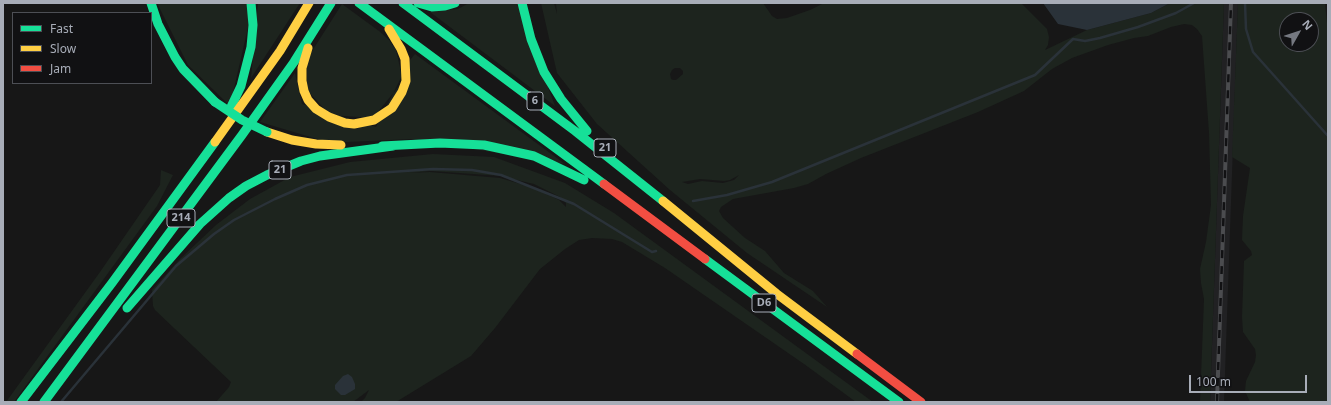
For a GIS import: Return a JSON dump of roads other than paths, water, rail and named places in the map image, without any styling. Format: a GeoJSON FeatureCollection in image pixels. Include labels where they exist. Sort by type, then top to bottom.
{"type":"FeatureCollection","features":[{"type":"Feature","properties":{"kind":"highway","name":"21"},"geometry":{"type":"LineString","coordinates":[[151,3],[158,24],[174,57],[183,69],[215,102],[242,120],[267,132],[292,140],[316,144],[393,146]]}},
{"type":"Feature","properties":{"kind":"highway"},"geometry":{"type":"LineString","coordinates":[[213,144],[234,102],[246,68],[251,47],[253,25],[251,3]]}},
{"type":"Feature","properties":{"kind":"highway","name":"214"},"geometry":{"type":"LineString","coordinates":[[22,402],[112,283],[280,51],[309,3]]}},
{"type":"Feature","properties":{"kind":"highway","name":"214"},"geometry":{"type":"LineString","coordinates":[[44,402],[242,135],[314,31],[330,3]]}},
{"type":"Feature","properties":{"kind":"highway"},"geometry":{"type":"LineString","coordinates":[[314,31],[302,68],[304,91],[308,100],[316,109],[329,118],[345,123],[365,122],[374,120],[383,115],[392,108],[402,92],[406,81],[405,59],[401,49],[384,21],[359,3]]}},
{"type":"Feature","properties":{"kind":"highway","name":"6"},"geometry":{"type":"LineString","coordinates":[[404,3],[575,131],[777,294]]}},
{"type":"Feature","properties":{"kind":"highway"},"geometry":{"type":"LineString","coordinates":[[418,3],[432,7],[445,6],[455,3]]}},
{"type":"Feature","properties":{"kind":"highway","name":"21"},"geometry":{"type":"LineString","coordinates":[[522,3],[537,56],[550,82],[561,99],[594,138],[664,202]]}},
{"type":"Feature","properties":{"kind":"highway","name":"D6"},"geometry":{"type":"LineString","coordinates":[[384,21],[899,402]]}},
{"type":"Feature","properties":{"kind":"highway","name":"21"},"geometry":{"type":"LineString","coordinates":[[122,314],[188,238],[213,211],[229,198],[246,186],[267,175],[301,161],[320,156],[393,146],[440,143],[484,145],[534,156],[630,204]]}},
{"type":"Feature","properties":{"kind":"highway","name":"D6"},"geometry":{"type":"LineString","coordinates":[[777,294],[921,402]]}},
{"type":"Feature","properties":{"kind":"highway"},"geometry":{"type":"LineString","coordinates":[[44,402],[81,363],[113,325]]}},
{"type":"Feature","properties":{"kind":"waterway"},"geometry":{"type":"LineString","coordinates":[[693,201],[727,195],[772,182],[1035,75],[1073,39],[1085,41],[1138,27],[1176,13],[1194,3]]}},
{"type":"Feature","properties":{"kind":"waterway"},"geometry":{"type":"LineString","coordinates":[[1245,3],[1246,29],[1253,52],[1328,136]]}},
{"type":"Feature","properties":{"kind":"waterway"},"geometry":{"type":"LineString","coordinates":[[61,402],[176,266],[214,234],[234,220],[275,199],[307,185],[347,175],[433,169],[472,170],[501,175],[574,204],[652,252],[656,251]]}},
{"type":"Feature","properties":{"kind":"railway"},"geometry":{"type":"LineString","coordinates":[[1217,402],[1231,3]]}}]}
